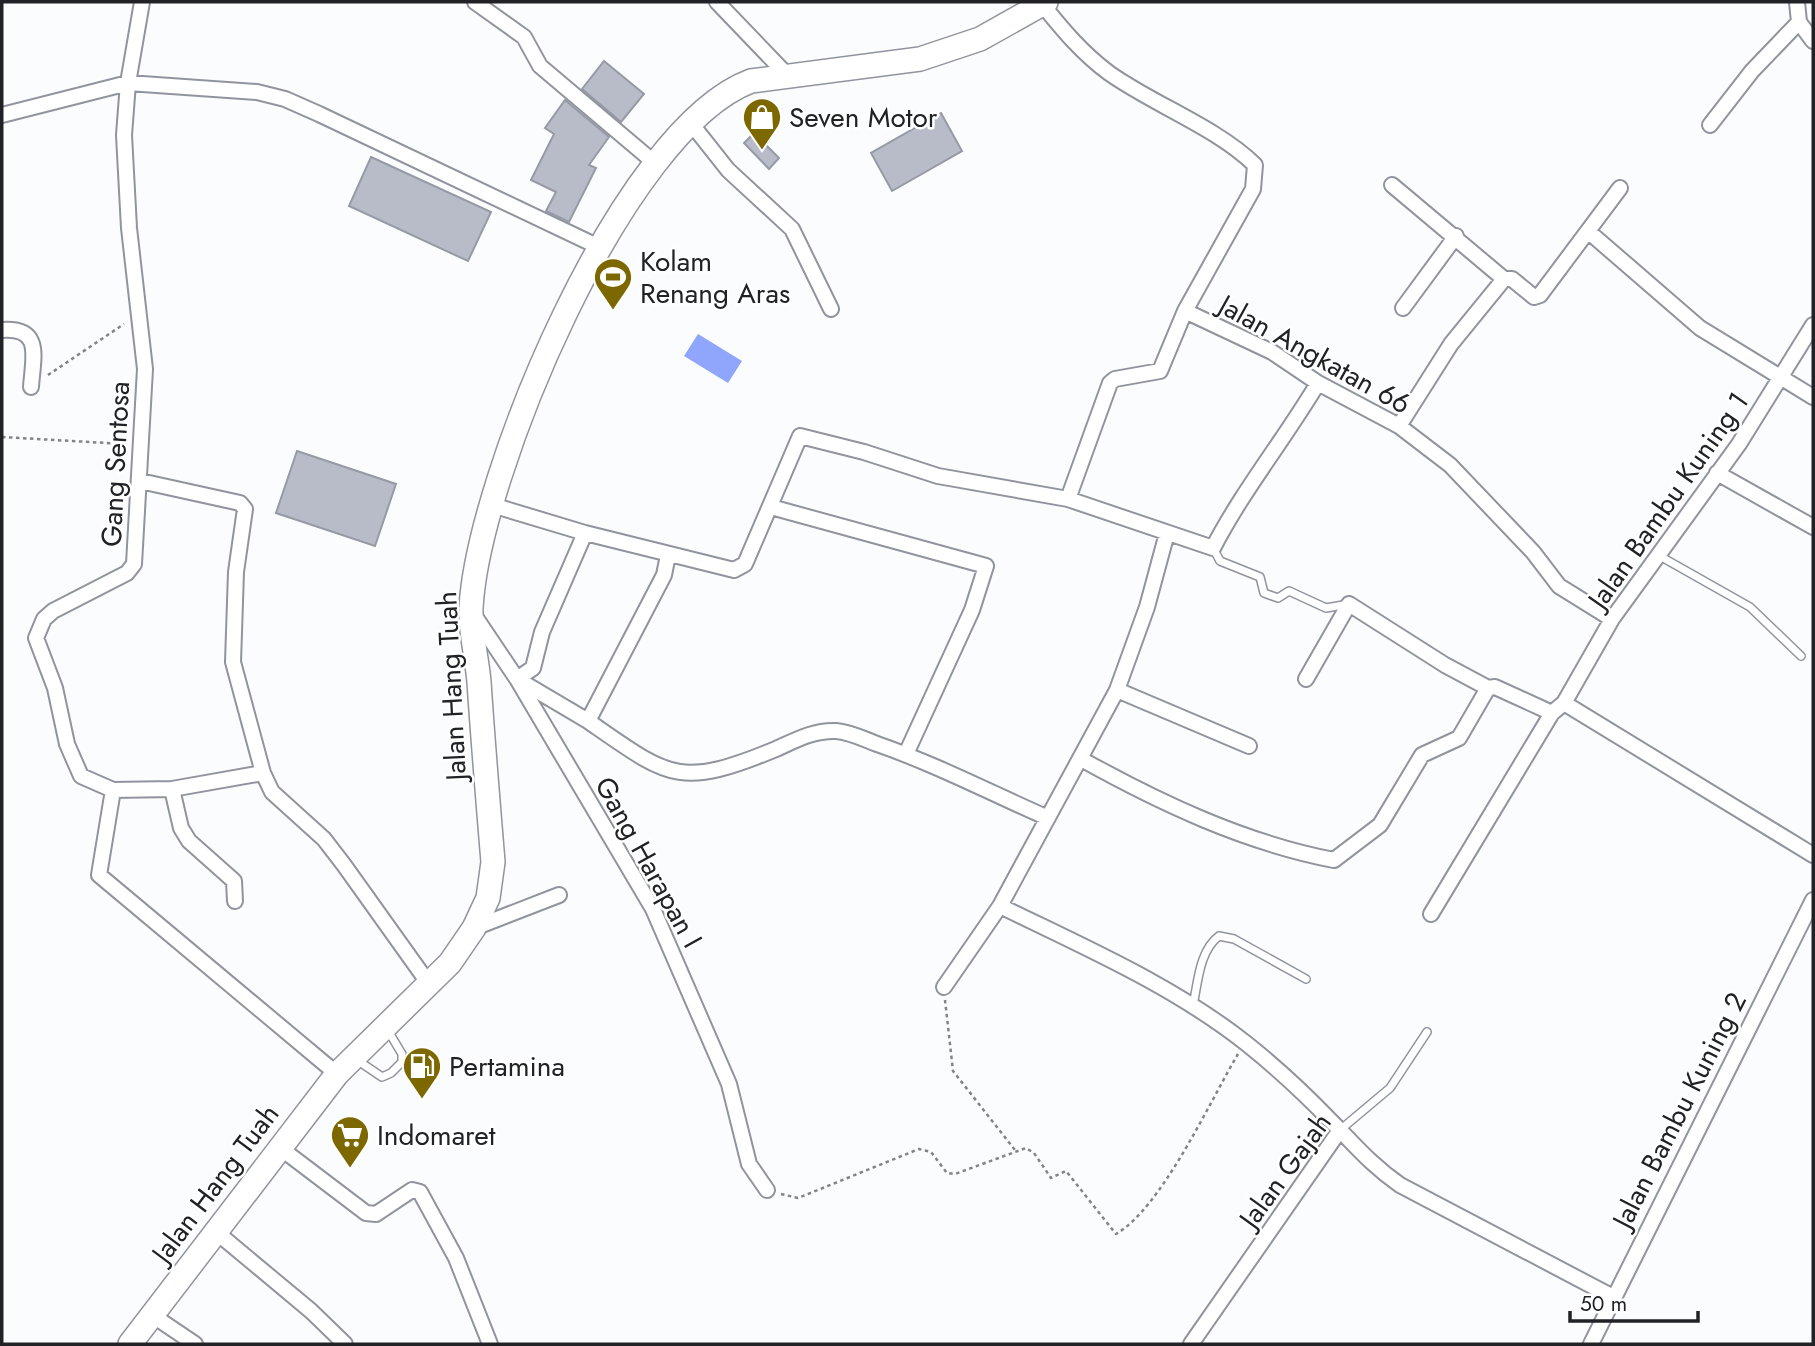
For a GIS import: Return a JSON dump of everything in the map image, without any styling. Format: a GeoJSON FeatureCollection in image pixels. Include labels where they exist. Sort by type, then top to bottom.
{"type":"FeatureCollection","features":[{"type":"Feature","properties":{"kind":"main road","name":"Jalan Hang Tuah"},"geometry":{"type":"LineString","coordinates":[[130,1344],[279,1147],[345,1066],[450,963],[474,929],[488,898],[493,862],[471,611],[477,558],[492,505],[547,352],[601,248],[638,186],[690,122],[732,89],[751,82],[920,59],[981,39],[1044,3]]}},
{"type":"Feature","properties":{"kind":"street","name":"Gang Sentosa"},"geometry":{"type":"LineString","coordinates":[[113,790],[81,776],[75,768],[55,688],[36,638],[44,619],[53,611],[131,570],[134,564],[143,445],[145,369],[129,228],[124,135],[128,83],[142,2]]}},
{"type":"Feature","properties":{"kind":"street"},"geometry":{"type":"LineString","coordinates":[[475,2],[524,37],[540,66],[656,164]]}},
{"type":"Feature","properties":{"kind":"street"},"geometry":{"type":"LineString","coordinates":[[717,2],[789,77]]}},
{"type":"Feature","properties":{"kind":"street"},"geometry":{"type":"LineString","coordinates":[[1797,2],[1799,22],[1813,41]]}},
{"type":"Feature","properties":{"kind":"street","name":"Jalan Angkatan 66"},"geometry":{"type":"LineString","coordinates":[[1044,3],[1080,50],[1111,74],[1228,145],[1255,165],[1253,189],[1185,311],[1272,352],[1318,383],[1399,426],[1450,466],[1533,552],[1559,586],[1612,619]]}},
{"type":"Feature","properties":{"kind":"street"},"geometry":{"type":"LineString","coordinates":[[1710,125],[1752,71],[1799,22]]}},
{"type":"Feature","properties":{"kind":"street"},"geometry":{"type":"LineString","coordinates":[[2,115],[128,83],[257,92],[285,99],[601,248]]}},
{"type":"Feature","properties":{"kind":"street"},"geometry":{"type":"LineString","coordinates":[[690,122],[728,170],[792,229],[831,309]]}},
{"type":"Feature","properties":{"kind":"street"},"geometry":{"type":"LineString","coordinates":[[1392,185],[1504,279],[1512,279],[1534,297],[1540,295],[1620,188]]}},
{"type":"Feature","properties":{"kind":"street"},"geometry":{"type":"LineString","coordinates":[[1589,232],[1700,328],[1813,397]]}},
{"type":"Feature","properties":{"kind":"street"},"geometry":{"type":"LineString","coordinates":[[1403,308],[1456,236]]}},
{"type":"Feature","properties":{"kind":"street"},"geometry":{"type":"LineString","coordinates":[[1399,426],[1451,344],[1504,279]]}},
{"type":"Feature","properties":{"kind":"street"},"geometry":{"type":"LineString","coordinates":[[1068,499],[1110,383],[1115,379],[1160,371],[1185,311]]}},
{"type":"Feature","properties":{"kind":"street","name":"Jalan Bambu Kuning 1"},"geometry":{"type":"LineString","coordinates":[[1564,703],[1612,619],[1717,473],[1781,379],[1813,325]]}},
{"type":"Feature","properties":{"kind":"street"},"geometry":{"type":"LineString","coordinates":[[2,330],[18,329],[27,335],[34,345],[31,387]]}},
{"type":"Feature","properties":{"kind":"street"},"geometry":{"type":"LineString","coordinates":[[492,505],[584,533],[734,570],[745,564],[800,436],[864,452],[938,476],[1068,499],[1213,548],[1239,498],[1286,437],[1318,383]]}},
{"type":"Feature","properties":{"kind":"street"},"geometry":{"type":"LineString","coordinates":[[1717,473],[1813,527]]}},
{"type":"Feature","properties":{"kind":"street"},"geometry":{"type":"LineString","coordinates":[[140,481],[240,503],[245,509],[236,572],[233,662],[263,773],[272,792],[324,839],[344,864],[429,984]]}},
{"type":"Feature","properties":{"kind":"street"},"geometry":{"type":"LineString","coordinates":[[771,507],[986,566],[972,610],[906,754]]}},
{"type":"Feature","properties":{"kind":"street"},"geometry":{"type":"LineString","coordinates":[[584,533],[542,632],[533,668],[517,679],[588,721],[646,761],[675,773],[703,774],[736,767],[819,731],[841,732],[906,754],[1048,818]]}},
{"type":"Feature","properties":{"kind":"street"},"geometry":{"type":"LineString","coordinates":[[944,986],[1000,906],[1117,690],[1147,607],[1167,533]]}},
{"type":"Feature","properties":{"kind":"street"},"geometry":{"type":"LineString","coordinates":[[588,721],[664,575],[668,555]]}},
{"type":"Feature","properties":{"kind":"street"},"geometry":{"type":"LineString","coordinates":[[1306,679],[1349,604],[1488,688],[1495,687],[1552,713]]}},
{"type":"Feature","properties":{"kind":"street","name":"Gang Harapan I"},"geometry":{"type":"LineString","coordinates":[[471,611],[517,679],[653,909],[729,1084],[749,1164],[767,1190]]}},
{"type":"Feature","properties":{"kind":"street"},"geometry":{"type":"LineString","coordinates":[[1081,759],[1157,802],[1297,853],[1334,860],[1380,825],[1422,755],[1460,738],[1488,688]]}},
{"type":"Feature","properties":{"kind":"street"},"geometry":{"type":"LineString","coordinates":[[1117,690],[1250,746]]}},
{"type":"Feature","properties":{"kind":"street"},"geometry":{"type":"LineString","coordinates":[[1431,914],[1552,713],[1564,703],[1813,855]]}},
{"type":"Feature","properties":{"kind":"street"},"geometry":{"type":"LineString","coordinates":[[263,773],[172,789],[113,790],[99,875],[105,883],[345,1066]]}},
{"type":"Feature","properties":{"kind":"street"},"geometry":{"type":"LineString","coordinates":[[172,789],[181,828],[189,841],[233,881],[235,901]]}},
{"type":"Feature","properties":{"kind":"street"},"geometry":{"type":"LineString","coordinates":[[474,929],[559,895]]}},
{"type":"Feature","properties":{"kind":"street","name":"Jalan Bambu Kuning 2"},"geometry":{"type":"LineString","coordinates":[[1591,1344],[1813,900]]}},
{"type":"Feature","properties":{"kind":"street"},"geometry":{"type":"LineString","coordinates":[[1000,906],[1102,956],[1193,1006],[1245,1042],[1294,1084],[1372,1166],[1400,1185],[1613,1297]]}},
{"type":"Feature","properties":{"kind":"street","name":"Jalan Gajah"},"geometry":{"type":"LineString","coordinates":[[1191,1344],[1340,1130]]}},
{"type":"Feature","properties":{"kind":"street"},"geometry":{"type":"LineString","coordinates":[[279,1147],[366,1213],[376,1214],[412,1189],[420,1192],[456,1258],[489,1344]]}},
{"type":"Feature","properties":{"kind":"street"},"geometry":{"type":"LineString","coordinates":[[215,1231],[311,1311],[345,1344]]}},
{"type":"Feature","properties":{"kind":"street"},"geometry":{"type":"LineString","coordinates":[[152,1315],[195,1344]]}},
{"type":"Feature","properties":{"kind":"lane"},"geometry":{"type":"LineString","coordinates":[[1213,548],[1220,561],[1260,577],[1264,593],[1278,598],[1289,591],[1326,608],[1349,604]]}},
{"type":"Feature","properties":{"kind":"lane"},"geometry":{"type":"LineString","coordinates":[[1657,555],[1750,607],[1801,656]]}},
{"type":"Feature","properties":{"kind":"lane"},"geometry":{"type":"LineString","coordinates":[[1193,1006],[1204,958],[1211,942],[1219,936],[1234,939],[1306,979]]}},
{"type":"Feature","properties":{"kind":"lane"},"geometry":{"type":"LineString","coordinates":[[345,1066],[382,1077],[391,1073],[402,1062],[402,1054],[386,1026]]}},
{"type":"Feature","properties":{"kind":"lane","name":"Jalan Gajah"},"geometry":{"type":"LineString","coordinates":[[1340,1130],[1390,1088],[1427,1032]]}},
{"type":"Feature","properties":{"kind":"path"},"geometry":{"type":"LineString","coordinates":[[31,387],[139,315]]}},
{"type":"Feature","properties":{"kind":"path"},"geometry":{"type":"LineString","coordinates":[[2,437],[143,445]]}},
{"type":"Feature","properties":{"kind":"path"},"geometry":{"type":"LineString","coordinates":[[944,986],[953,1071],[1016,1151]]}},
{"type":"Feature","properties":{"kind":"path"},"geometry":{"type":"LineString","coordinates":[[767,1190],[798,1198],[919,1149],[931,1152],[947,1173],[956,1174],[1026,1148],[1034,1153],[1051,1178],[1066,1171],[1116,1234],[1132,1224],[1173,1166],[1245,1042]]}},
{"type":"Feature","properties":{"kind":"water"},"geometry":{"type":"Polygon","coordinates":[[[698,334],[742,361],[728,383],[684,356],[698,334]]]}},
{"type":"Feature","properties":{"kind":"building"},"geometry":{"type":"Polygon","coordinates":[[[604,61],[644,94],[621,122],[582,89],[604,61]]]}},
{"type":"Feature","properties":{"kind":"building"},"geometry":{"type":"Polygon","coordinates":[[[565,100],[609,137],[589,165],[596,168],[569,222],[546,211],[556,192],[531,180],[554,134],[545,128],[565,100]]]}},
{"type":"Feature","properties":{"kind":"building"},"geometry":{"type":"Polygon","coordinates":[[[941,113],[962,151],[892,191],[871,153],[941,113]]]}},
{"type":"Feature","properties":{"kind":"building","name":"Seven Motor"},"geometry":{"type":"Polygon","coordinates":[[[754,133],[779,158],[769,169],[744,143],[754,133]]]}},
{"type":"Feature","properties":{"kind":"building"},"geometry":{"type":"Polygon","coordinates":[[[371,157],[491,212],[468,261],[349,206],[371,157]]]}},
{"type":"Feature","properties":{"kind":"building"},"geometry":{"type":"Polygon","coordinates":[[[297,451],[396,484],[375,546],[276,513],[297,451]]]}},
{"type":"Feature","properties":{"kind":"place","name":"Seven Motor"},"geometry":{"type":"Point","coordinates":[762,151]}},
{"type":"Feature","properties":{"kind":"place","name":"Kolam Renang Aras"},"geometry":{"type":"Point","coordinates":[613,311]}},
{"type":"Feature","properties":{"kind":"place","name":"Pertamina"},"geometry":{"type":"Point","coordinates":[422,1100]}},
{"type":"Feature","properties":{"kind":"place","name":"Indomaret"},"geometry":{"type":"Point","coordinates":[350,1169]}}]}
